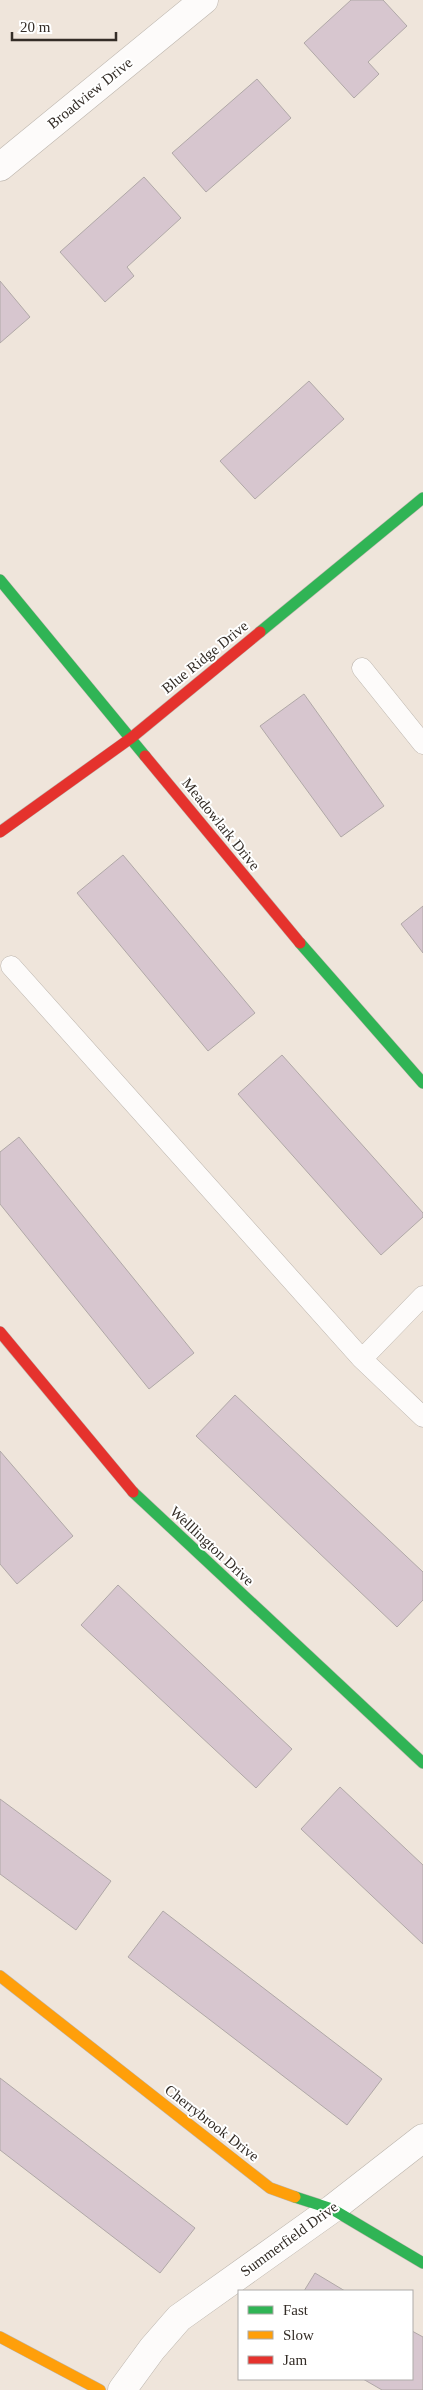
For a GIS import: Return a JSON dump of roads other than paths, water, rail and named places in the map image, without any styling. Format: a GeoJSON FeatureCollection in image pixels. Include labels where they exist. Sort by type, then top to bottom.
{"type":"FeatureCollection","features":[{"type":"Feature","properties":{"kind":"street","name":"Broadview Drive"},"geometry":{"type":"LineString","coordinates":[[0,167],[204,0]]}},
{"type":"Feature","properties":{"kind":"street","name":"Blue Ridge Drive"},"geometry":{"type":"LineString","coordinates":[[0,832],[131,738],[423,498]]}},
{"type":"Feature","properties":{"kind":"street","name":"Meadowlark Drive"},"geometry":{"type":"LineString","coordinates":[[0,580],[308,953],[423,1083]]}},
{"type":"Feature","properties":{"kind":"street","name":"Welllington Drive"},"geometry":{"type":"LineString","coordinates":[[0,1332],[131,1490],[423,1763]]}},
{"type":"Feature","properties":{"kind":"street","name":"Cherrybrook Drive"},"geometry":{"type":"LineString","coordinates":[[0,1976],[270,2188],[332,2209],[423,2263]]}},
{"type":"Feature","properties":{"kind":"street","name":"Summerfield Drive"},"geometry":{"type":"LineString","coordinates":[[122,2390],[152,2349],[179,2318],[332,2209],[423,2138]]}},
{"type":"Feature","properties":{"kind":"street"},"geometry":{"type":"LineString","coordinates":[[0,2337],[100,2390]]}},
{"type":"Feature","properties":{"kind":"lane"},"geometry":{"type":"LineString","coordinates":[[362,668],[423,744]]}},
{"type":"Feature","properties":{"kind":"lane"},"geometry":{"type":"LineString","coordinates":[[11,966],[362,1359],[423,1417]]}},
{"type":"Feature","properties":{"kind":"lane"},"geometry":{"type":"LineString","coordinates":[[362,1359],[423,1296]]}}]}
